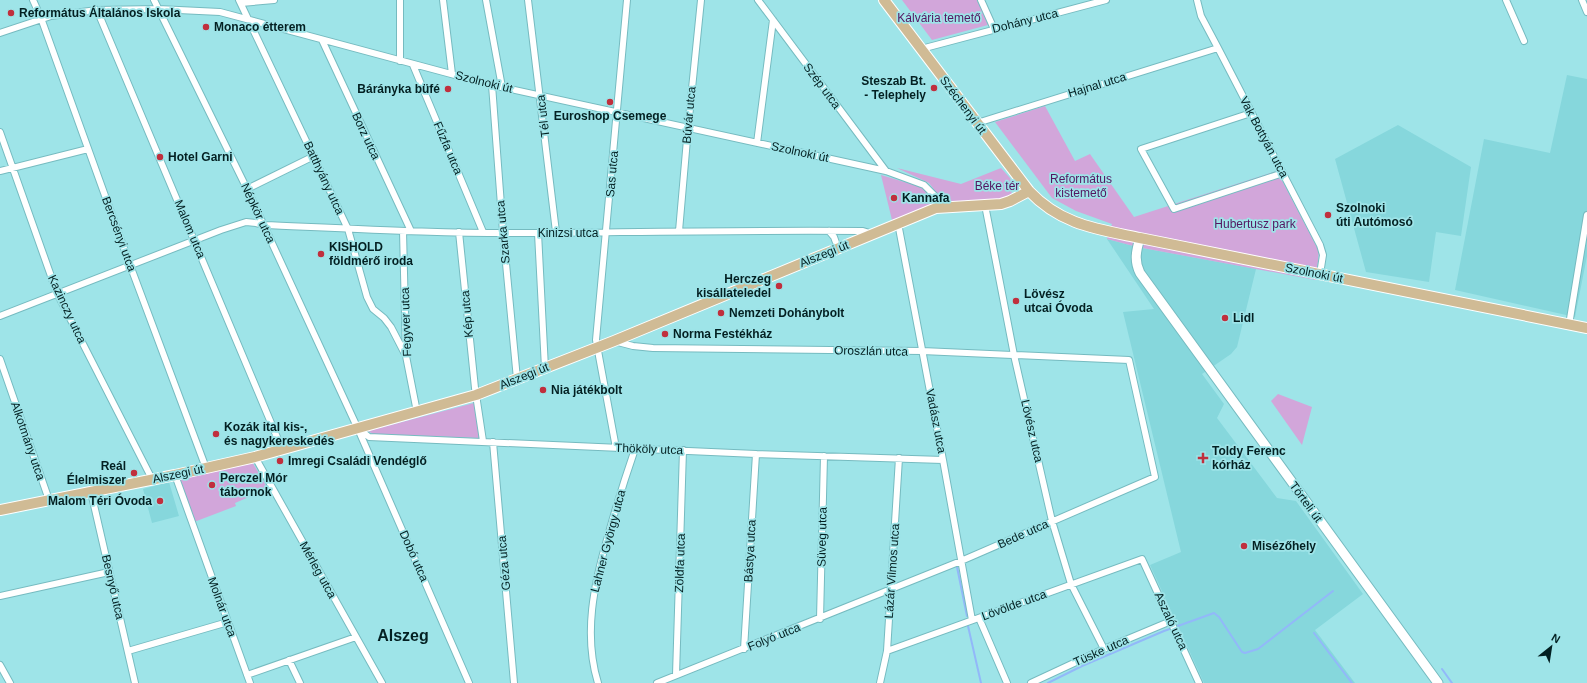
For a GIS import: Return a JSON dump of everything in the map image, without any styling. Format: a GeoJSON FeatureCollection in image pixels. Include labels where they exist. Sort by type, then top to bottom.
{"type":"FeatureCollection","features":[{"type":"Feature","properties":{"kind":"main road","name":"Széchenyi út"},"geometry":{"type":"LineString","coordinates":[[884,0],[1029,192],[1045,207]]}},
{"type":"Feature","properties":{"kind":"main road"},"geometry":{"type":"LineString","coordinates":[[1010,202],[1016,197],[1019,191],[1021,182],[1017,176]]}},
{"type":"Feature","properties":{"kind":"main road","name":"Alszegi út"},"geometry":{"type":"LineString","coordinates":[[0,510],[175,475],[255,457],[476,395],[614,341],[936,208],[1001,204],[1010,202],[1029,192]]}},
{"type":"Feature","properties":{"kind":"main road","name":"Szolnoki út"},"geometry":{"type":"LineString","coordinates":[[1045,207],[1078,225],[1587,328]]}},
{"type":"Feature","properties":{"kind":"main road","name":"Törteli út"},"geometry":{"type":"LineString","coordinates":[[1140,238],[1136,257],[1136,265],[1140,273],[1438,683]]}},
{"type":"Feature","properties":{"kind":"street","name":"Bercsényi utca"},"geometry":{"type":"LineString","coordinates":[[33,0],[41,18],[130,265],[206,468]]}},
{"type":"Feature","properties":{"kind":"street","name":"Népkör utca"},"geometry":{"type":"LineString","coordinates":[[154,0],[247,189],[358,428]]}},
{"type":"Feature","properties":{"kind":"street"},"geometry":{"type":"LineString","coordinates":[[240,2],[274,0]]}},
{"type":"Feature","properties":{"kind":"street"},"geometry":{"type":"LineString","coordinates":[[400,0],[400,61]]}},
{"type":"Feature","properties":{"kind":"street"},"geometry":{"type":"LineString","coordinates":[[443,0],[452,74]]}},
{"type":"Feature","properties":{"kind":"street"},"geometry":{"type":"LineString","coordinates":[[486,0],[502,87]]}},
{"type":"Feature","properties":{"kind":"street","name":"Tél utca"},"geometry":{"type":"LineString","coordinates":[[528,0],[556,232]]}},
{"type":"Feature","properties":{"kind":"street","name":"Sas utca"},"geometry":{"type":"LineString","coordinates":[[616,448],[596,340],[607,233],[627,0]]}},
{"type":"Feature","properties":{"kind":"street","name":"Búvár utca"},"geometry":{"type":"LineString","coordinates":[[679,231],[701,0]]}},
{"type":"Feature","properties":{"kind":"street","name":"Szép utca"},"geometry":{"type":"LineString","coordinates":[[758,0],[886,171]]}},
{"type":"Feature","properties":{"kind":"street"},"geometry":{"type":"LineString","coordinates":[[981,0],[994,29]]}},
{"type":"Feature","properties":{"kind":"street","name":"Dohány utca"},"geometry":{"type":"LineString","coordinates":[[921,49],[1106,0]]}},
{"type":"Feature","properties":{"kind":"street","name":"Vak Bottyán utca"},"geometry":{"type":"LineString","coordinates":[[1197,0],[1201,16],[1322,250],[1323,255],[1320,274]]}},
{"type":"Feature","properties":{"kind":"street"},"geometry":{"type":"LineString","coordinates":[[1506,0],[1524,41]]}},
{"type":"Feature","properties":{"kind":"street"},"geometry":{"type":"LineString","coordinates":[[1582,0],[1587,12]]}},
{"type":"Feature","properties":{"kind":"street","name":"Batthyány utca"},"geometry":{"type":"LineString","coordinates":[[240,2],[250,19],[348,229],[367,297],[373,309],[384,318],[391,327],[406,356]]}},
{"type":"Feature","properties":{"kind":"street","name":"Szolnoki út"},"geometry":{"type":"LineString","coordinates":[[0,33],[41,18],[97,10],[158,9],[220,12],[492,85],[886,171],[924,185],[946,207]]}},
{"type":"Feature","properties":{"kind":"street","name":"Malom utca"},"geometry":{"type":"LineString","coordinates":[[97,10],[282,449]]}},
{"type":"Feature","properties":{"kind":"street"},"geometry":{"type":"LineString","coordinates":[[757,143],[773,20]]}},
{"type":"Feature","properties":{"kind":"street","name":"Borz utca"},"geometry":{"type":"LineString","coordinates":[[322,40],[411,231]]}},
{"type":"Feature","properties":{"kind":"street","name":"Hajnal utca"},"geometry":{"type":"LineString","coordinates":[[977,123],[1218,48]]}},
{"type":"Feature","properties":{"kind":"street","name":"Fűzfa utca"},"geometry":{"type":"LineString","coordinates":[[413,65],[484,232]]}},
{"type":"Feature","properties":{"kind":"street","name":"Szarka utca"},"geometry":{"type":"LineString","coordinates":[[492,85],[503,232],[517,379]]}},
{"type":"Feature","properties":{"kind":"street"},"geometry":{"type":"LineString","coordinates":[[1251,113],[1141,149],[1174,209],[1283,173]]}},
{"type":"Feature","properties":{"kind":"street","name":"Kazinczy utca"},"geometry":{"type":"LineString","coordinates":[[0,132],[57,293],[152,479]]}},
{"type":"Feature","properties":{"kind":"street"},"geometry":{"type":"LineString","coordinates":[[0,171],[88,149]]}},
{"type":"Feature","properties":{"kind":"street"},"geometry":{"type":"LineString","coordinates":[[247,189],[314,156]]}},
{"type":"Feature","properties":{"kind":"street","name":"Lövész utca"},"geometry":{"type":"LineString","coordinates":[[985,205],[1014,355],[1052,521],[1071,584],[1104,649]]}},
{"type":"Feature","properties":{"kind":"street"},"geometry":{"type":"LineString","coordinates":[[1569,324],[1587,215]]}},
{"type":"Feature","properties":{"kind":"street","name":"Kinizsi utca"},"geometry":{"type":"LineString","coordinates":[[0,316],[221,230],[246,222],[264,225],[403,231],[538,233],[828,231],[863,232],[873,234]]}},
{"type":"Feature","properties":{"kind":"street","name":"Vadász utca"},"geometry":{"type":"LineString","coordinates":[[898,223],[972,620]]}},
{"type":"Feature","properties":{"kind":"street","name":"Fegyver utca"},"geometry":{"type":"LineString","coordinates":[[403,231],[406,356],[417,412]]}},
{"type":"Feature","properties":{"kind":"street"},"geometry":{"type":"LineString","coordinates":[[828,231],[834,237],[838,248]]}},
{"type":"Feature","properties":{"kind":"street","name":"Kép utca"},"geometry":{"type":"LineString","coordinates":[[459,232],[476,395]]}},
{"type":"Feature","properties":{"kind":"street"},"geometry":{"type":"LineString","coordinates":[[538,233],[545,368]]}},
{"type":"Feature","properties":{"kind":"street","name":"Oroszlán utca"},"geometry":{"type":"LineString","coordinates":[[614,341],[633,346],[653,348],[922,351],[1128,360],[1155,477]]}},
{"type":"Feature","properties":{"kind":"street","name":"Alkotmány utca"},"geometry":{"type":"LineString","coordinates":[[0,359],[49,500]]}},
{"type":"Feature","properties":{"kind":"street"},"geometry":{"type":"LineString","coordinates":[[476,395],[483,441]]}},
{"type":"Feature","properties":{"kind":"street","name":"Thököly utca"},"geometry":{"type":"LineString","coordinates":[[358,428],[369,437],[756,454],[943,460]]}},
{"type":"Feature","properties":{"kind":"street","name":"Dobó utca"},"geometry":{"type":"LineString","coordinates":[[358,428],[469,683]]}},
{"type":"Feature","properties":{"kind":"street","name":"Géza utca"},"geometry":{"type":"LineString","coordinates":[[493,442],[514,683]]}},
{"type":"Feature","properties":{"kind":"street","name":"Lahner György utca"},"geometry":{"type":"LineString","coordinates":[[598,683],[590,647],[592,601],[599,568],[619,496],[635,449]]}},
{"type":"Feature","properties":{"kind":"street","name":"Zöldfa utca"},"geometry":{"type":"LineString","coordinates":[[676,675],[683,450]]}},
{"type":"Feature","properties":{"kind":"street","name":"Bástya utca"},"geometry":{"type":"LineString","coordinates":[[744,649],[756,454]]}},
{"type":"Feature","properties":{"kind":"street","name":"Süveg utca"},"geometry":{"type":"LineString","coordinates":[[820,619],[824,456]]}},
{"type":"Feature","properties":{"kind":"street","name":"Mérleg utca"},"geometry":{"type":"LineString","coordinates":[[255,457],[382,683]]}},
{"type":"Feature","properties":{"kind":"street","name":"Lázár Vilmos utca"},"geometry":{"type":"LineString","coordinates":[[880,683],[887,651],[899,458]]}},
{"type":"Feature","properties":{"kind":"street","name":"Molnár utca"},"geometry":{"type":"LineString","coordinates":[[175,475],[250,683]]}},
{"type":"Feature","properties":{"kind":"street","name":"Bede utca"},"geometry":{"type":"LineString","coordinates":[[890,591],[1155,477]]}},
{"type":"Feature","properties":{"kind":"street","name":"Besnyő utca"},"geometry":{"type":"LineString","coordinates":[[91,492],[135,683]]}},
{"type":"Feature","properties":{"kind":"street","name":"Lövölde utca"},"geometry":{"type":"LineString","coordinates":[[887,651],[1142,559]]}},
{"type":"Feature","properties":{"kind":"street","name":"Aszaló utca"},"geometry":{"type":"LineString","coordinates":[[1142,559],[1199,683]]}},
{"type":"Feature","properties":{"kind":"street"},"geometry":{"type":"LineString","coordinates":[[0,596],[109,572]]}},
{"type":"Feature","properties":{"kind":"street","name":"Folyó utca"},"geometry":{"type":"LineString","coordinates":[[657,683],[890,591]]}},
{"type":"Feature","properties":{"kind":"street"},"geometry":{"type":"LineString","coordinates":[[979,618],[1007,683]]}},
{"type":"Feature","properties":{"kind":"street"},"geometry":{"type":"LineString","coordinates":[[128,651],[228,622]]}},
{"type":"Feature","properties":{"kind":"street","name":"Tüske utca"},"geometry":{"type":"LineString","coordinates":[[1031,683],[1104,649],[1171,623]]}},
{"type":"Feature","properties":{"kind":"street"},"geometry":{"type":"LineString","coordinates":[[246,675],[356,637]]}},
{"type":"Feature","properties":{"kind":"street"},"geometry":{"type":"LineString","coordinates":[[289,660],[300,683]]}},
{"type":"Feature","properties":{"kind":"street"},"geometry":{"type":"LineString","coordinates":[[0,665],[10,683]]}},
{"type":"Feature","properties":{"kind":"shaded area"},"geometry":{"type":"Polygon","coordinates":[[[1567,75],[1587,79],[1587,256],[1575,317],[1455,290],[1484,139],[1550,153],[1567,75]]]}},
{"type":"Feature","properties":{"kind":"shaded area"},"geometry":{"type":"Polygon","coordinates":[[[1398,125],[1471,167],[1461,236],[1436,232],[1429,282],[1366,272],[1335,159],[1398,125]]]}},
{"type":"Feature","properties":{"kind":"shaded area","name":"Toldy Ferenc kórház"},"geometry":{"type":"Polygon","coordinates":[[[1107,239],[1137,247],[1256,269],[1237,347],[1231,354],[1202,374],[1224,404],[1217,418],[1277,498],[1296,501],[1363,594],[1315,630],[1355,683],[1204,683],[1150,565],[1181,552],[1123,312],[1154,309],[1107,239]]]}},
{"type":"Feature","properties":{"kind":"shaded area","name":"Malom Téri Óvoda"},"geometry":{"type":"Polygon","coordinates":[[[169,482],[179,516],[152,523],[143,489],[169,482]]]}},
{"type":"Feature","properties":{"kind":"green space","name":"Kálvária temető"},"geometry":{"type":"Polygon","coordinates":[[[902,0],[977,0],[988,25],[932,40],[902,0]]]}},
{"type":"Feature","properties":{"kind":"green space","name":"Hubertusz park"},"geometry":{"type":"Polygon","coordinates":[[[1045,106],[1075,161],[1090,154],[1134,217],[1277,171],[1319,251],[1316,280],[1137,247],[1107,239],[1112,224],[1076,211],[1052,198],[995,122],[1045,106]]]}},
{"type":"Feature","properties":{"kind":"green space","name":"Béke tér"},"geometry":{"type":"Polygon","coordinates":[[[897,168],[961,184],[1001,168],[1010,178],[1013,187],[1011,195],[1000,202],[947,203],[942,200],[929,183],[897,168]]]}},
{"type":"Feature","properties":{"kind":"green space"},"geometry":{"type":"Polygon","coordinates":[[[881,175],[921,187],[936,201],[935,206],[892,220],[881,175]]]}},
{"type":"Feature","properties":{"kind":"green space"},"geometry":{"type":"Polygon","coordinates":[[[1278,394],[1312,407],[1302,445],[1271,401],[1278,394]]]}},
{"type":"Feature","properties":{"kind":"green space"},"geometry":{"type":"Polygon","coordinates":[[[474,403],[479,438],[373,434],[368,431],[474,403]]]}},
{"type":"Feature","properties":{"kind":"green space"},"geometry":{"type":"Polygon","coordinates":[[[251,460],[268,489],[235,503],[236,506],[194,522],[178,478],[251,460]]]}},
{"type":"Feature","properties":{"kind":"waterway"},"geometry":{"type":"LineString","coordinates":[[957,567],[967,616]]}},
{"type":"Feature","properties":{"kind":"waterway"},"geometry":{"type":"LineString","coordinates":[[1048,683],[1082,666],[1164,631],[1214,613],[1219,617],[1242,652],[1245,653],[1258,649],[1333,591]]}},
{"type":"Feature","properties":{"kind":"waterway"},"geometry":{"type":"LineString","coordinates":[[968,626],[981,683]]}},
{"type":"Feature","properties":{"kind":"waterway"},"geometry":{"type":"LineString","coordinates":[[1314,633],[1352,683]]}},
{"type":"Feature","properties":{"kind":"waterway"},"geometry":{"type":"LineString","coordinates":[[1442,669],[1452,683]]}},
{"type":"Feature","properties":{"kind":"place","name":"Református Általános Iskola"},"geometry":{"type":"Point","coordinates":[11,13]}},
{"type":"Feature","properties":{"kind":"place","name":"Monaco étterem"},"geometry":{"type":"Point","coordinates":[206,27]}},
{"type":"Feature","properties":{"kind":"place","name":"Steszab Bt. - Telephely"},"geometry":{"type":"Point","coordinates":[934,88]}},
{"type":"Feature","properties":{"kind":"place","name":"Bárányka büfé"},"geometry":{"type":"Point","coordinates":[448,89]}},
{"type":"Feature","properties":{"kind":"place","name":"Euroshop Csemege"},"geometry":{"type":"Point","coordinates":[610,102]}},
{"type":"Feature","properties":{"kind":"place","name":"Hotel Garni"},"geometry":{"type":"Point","coordinates":[160,157]}},
{"type":"Feature","properties":{"kind":"place","name":"Kannafa"},"geometry":{"type":"Point","coordinates":[894,198]}},
{"type":"Feature","properties":{"kind":"place","name":"Szolnoki úti Autómosó"},"geometry":{"type":"Point","coordinates":[1328,215]}},
{"type":"Feature","properties":{"kind":"place","name":"KISHOLD földmérő iroda"},"geometry":{"type":"Point","coordinates":[321,254]}},
{"type":"Feature","properties":{"kind":"place","name":"Herczeg kisállateledel"},"geometry":{"type":"Point","coordinates":[779,286]}},
{"type":"Feature","properties":{"kind":"place","name":"Lövész utcai Óvoda"},"geometry":{"type":"Point","coordinates":[1016,301]}},
{"type":"Feature","properties":{"kind":"place","name":"Nemzeti Dohánybolt"},"geometry":{"type":"Point","coordinates":[721,313]}},
{"type":"Feature","properties":{"kind":"place","name":"Lidl"},"geometry":{"type":"Point","coordinates":[1225,318]}},
{"type":"Feature","properties":{"kind":"place","name":"Norma Festékház"},"geometry":{"type":"Point","coordinates":[665,334]}},
{"type":"Feature","properties":{"kind":"place","name":"Nia játékbolt"},"geometry":{"type":"Point","coordinates":[543,390]}},
{"type":"Feature","properties":{"kind":"place","name":"Kozák ital kis-, és nagykereskedés"},"geometry":{"type":"Point","coordinates":[216,434]}},
{"type":"Feature","properties":{"kind":"place","name":"Toldy Ferenc kórház"},"geometry":{"type":"Point","coordinates":[1203,458]}},
{"type":"Feature","properties":{"kind":"place","name":"Imregi Családi Vendéglő"},"geometry":{"type":"Point","coordinates":[280,461]}},
{"type":"Feature","properties":{"kind":"place","name":"Reál Élelmiszer"},"geometry":{"type":"Point","coordinates":[134,473]}},
{"type":"Feature","properties":{"kind":"place","name":"Perczel Mór tábornok"},"geometry":{"type":"Point","coordinates":[212,485]}},
{"type":"Feature","properties":{"kind":"place","name":"Malom Téri Óvoda"},"geometry":{"type":"Point","coordinates":[160,501]}},
{"type":"Feature","properties":{"kind":"place","name":"Misézőhely"},"geometry":{"type":"Point","coordinates":[1244,546]}},
{"type":"Feature","properties":{"kind":"district","name":"Alszeg"},"geometry":{"type":"Point","coordinates":[403,635]}},
{"type":"Feature","properties":{"kind":"park label","name":"Református kistemető"},"geometry":{"type":"Point","coordinates":[1081,186]}}]}
